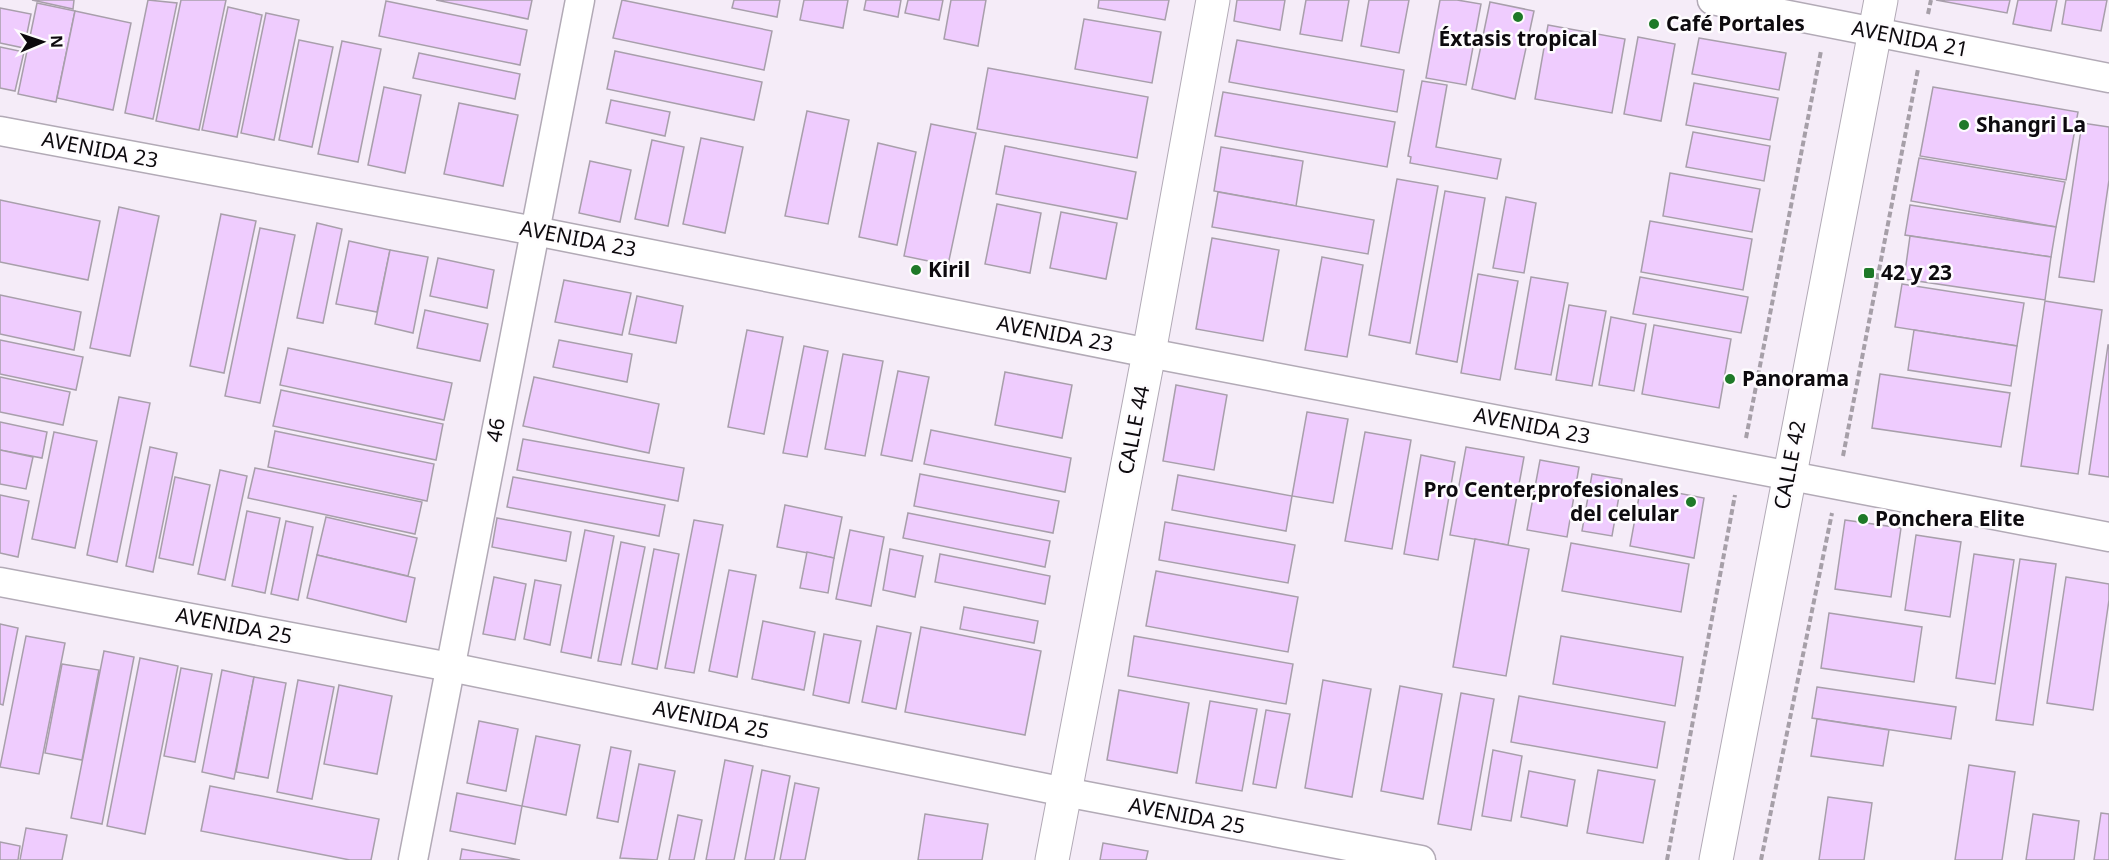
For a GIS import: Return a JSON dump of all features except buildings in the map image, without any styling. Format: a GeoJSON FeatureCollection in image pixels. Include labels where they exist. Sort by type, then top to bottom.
{"type":"FeatureCollection","features":[{"type":"Feature","properties":{"kind":"street","name":"46"},"geometry":{"type":"LineString","coordinates":[[413,860],[580,0]]}},
{"type":"Feature","properties":{"kind":"street","name":"CALLE 44"},"geometry":{"type":"LineString","coordinates":[[1052,860],[1149,353],[1213,0]]}},
{"type":"Feature","properties":{"kind":"street","name":"AVENIDA 21"},"geometry":{"type":"LineString","coordinates":[[1712,0],[2109,78]]}},
{"type":"Feature","properties":{"kind":"street","name":"CALLE 42"},"geometry":{"type":"LineString","coordinates":[[1716,860],[1881,0]]}},
{"type":"Feature","properties":{"kind":"street","name":"AVENIDA 23"},"geometry":{"type":"LineString","coordinates":[[0,131],[535,231],[1149,353],[2109,537]]}},
{"type":"Feature","properties":{"kind":"street","name":"AVENIDA 25"},"geometry":{"type":"LineString","coordinates":[[0,582],[450,667],[1065,792],[1421,860]]}},
{"type":"Feature","properties":{"kind":"path"},"geometry":{"type":"LineString","coordinates":[[1761,860],[1838,484],[1923,42]]}},
{"type":"Feature","properties":{"kind":"place","name":"Éxtasis tropical"},"geometry":{"type":"Point","coordinates":[1518,17]}},
{"type":"Feature","properties":{"kind":"place","name":"Café Portales"},"geometry":{"type":"Point","coordinates":[1654,24]}},
{"type":"Feature","properties":{"kind":"place","name":"Shangri La"},"geometry":{"type":"Point","coordinates":[1964,125]}},
{"type":"Feature","properties":{"kind":"place","name":"Kiril"},"geometry":{"type":"Point","coordinates":[916,270]}},
{"type":"Feature","properties":{"kind":"place","name":"42 y 23"},"geometry":{"type":"Point","coordinates":[1869,273]}},
{"type":"Feature","properties":{"kind":"place","name":"Panorama"},"geometry":{"type":"Point","coordinates":[1730,379]}},
{"type":"Feature","properties":{"kind":"place","name":"Pro Center,profesionales del celular"},"geometry":{"type":"Point","coordinates":[1691,502]}},
{"type":"Feature","properties":{"kind":"place","name":"Ponchera Elite"},"geometry":{"type":"Point","coordinates":[1863,519]}}]}
